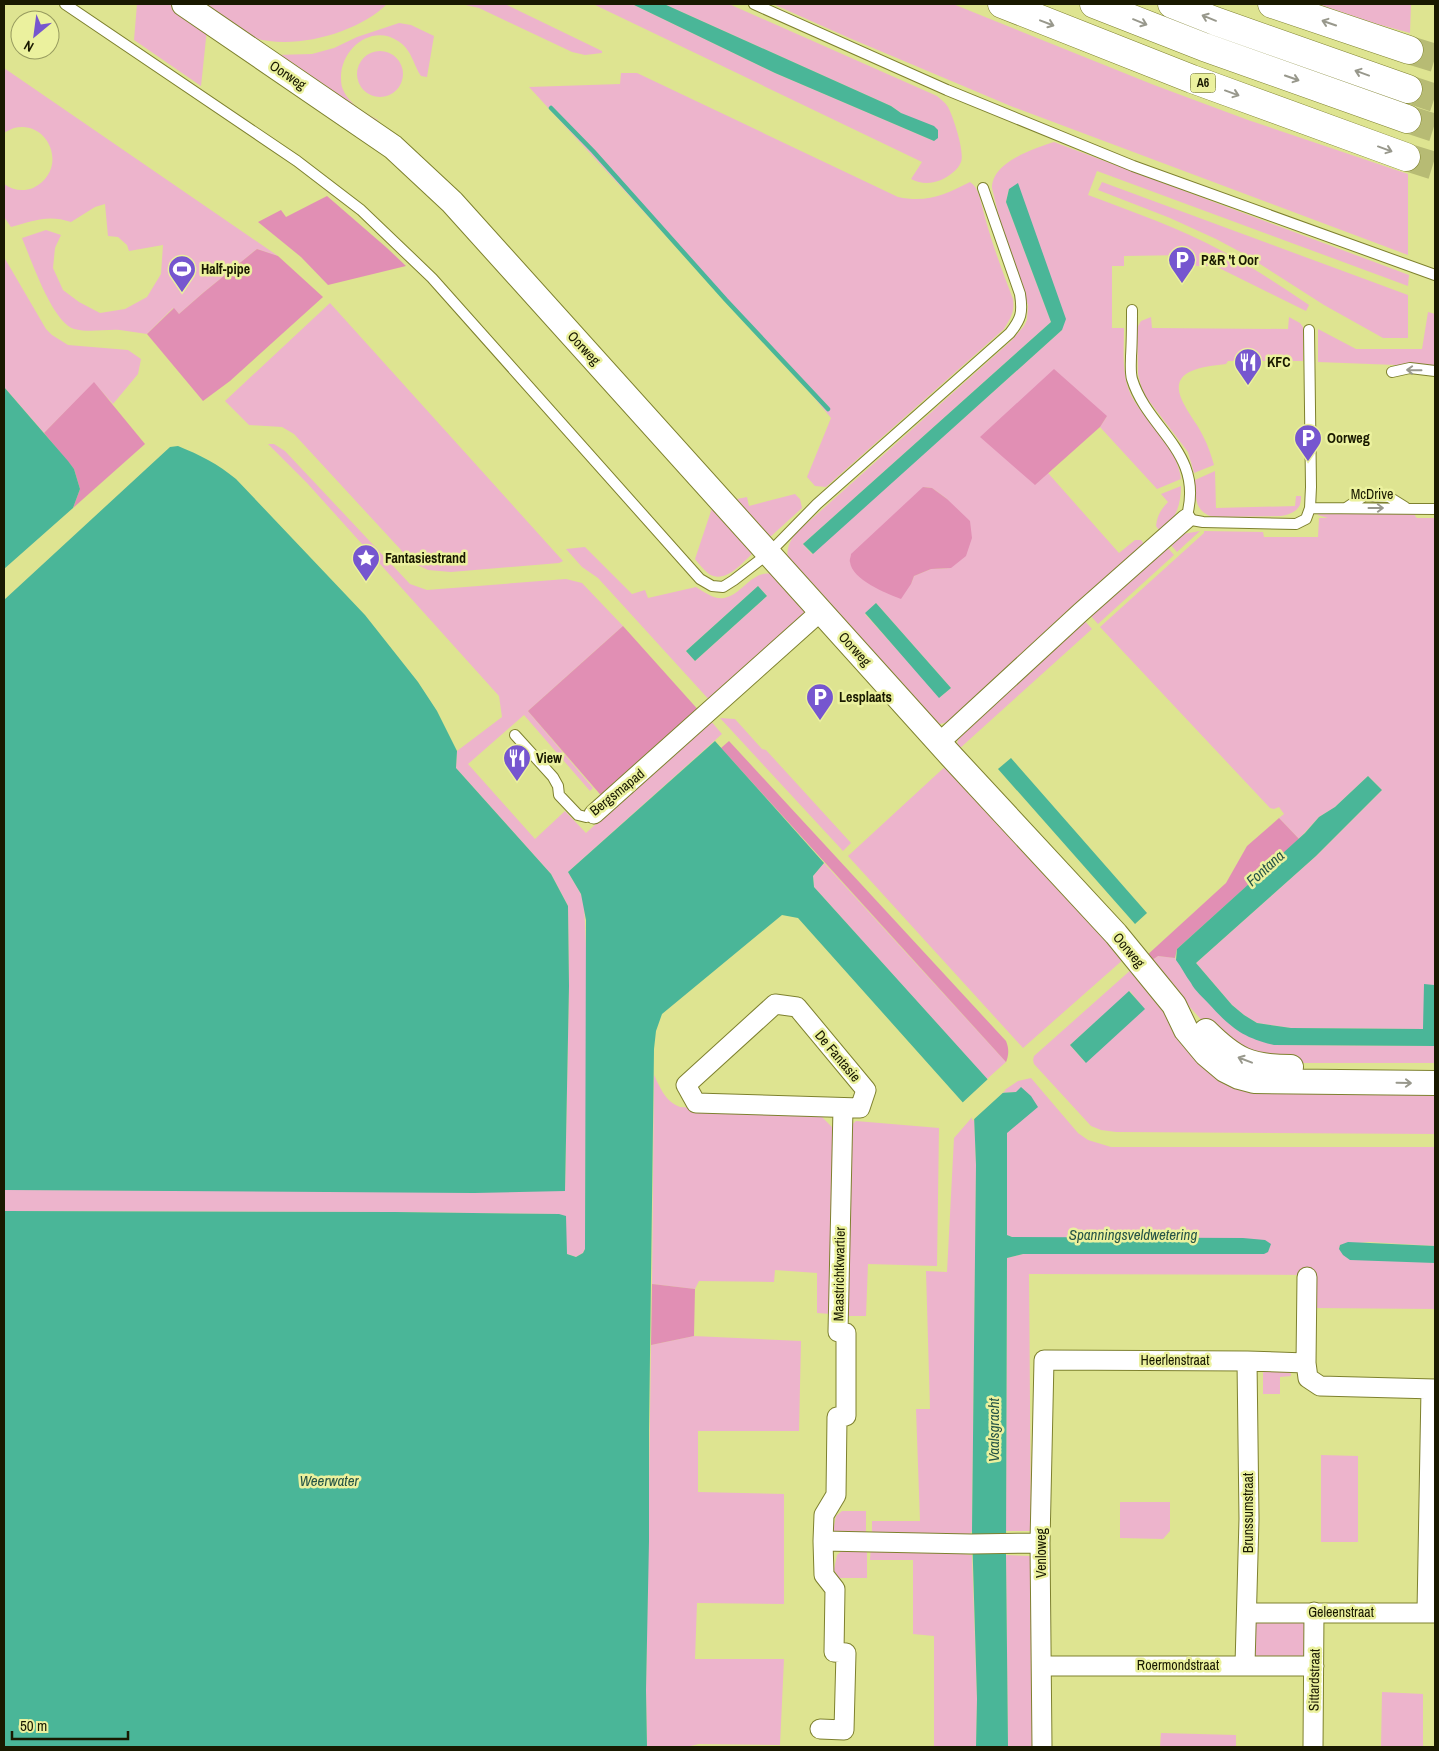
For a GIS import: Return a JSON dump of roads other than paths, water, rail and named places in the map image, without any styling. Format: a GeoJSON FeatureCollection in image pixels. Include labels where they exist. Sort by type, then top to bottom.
{"type":"FeatureCollection","features":[{"type":"Feature","properties":{"kind":"highway","name":"A6"},"geometry":{"type":"LineString","coordinates":[[1002,4],[1192,79],[1406,156]]}},
{"type":"Feature","properties":{"kind":"highway"},"geometry":{"type":"LineString","coordinates":[[1094,4],[1204,47],[1408,119]]}},
{"type":"Feature","properties":{"kind":"highway"},"geometry":{"type":"LineString","coordinates":[[1172,4],[1408,89]]}},
{"type":"Feature","properties":{"kind":"highway"},"geometry":{"type":"LineString","coordinates":[[1272,4],[1408,50]]}},
{"type":"Feature","properties":{"kind":"street","name":"Oorweg"},"geometry":{"type":"LineString","coordinates":[[184,4],[393,147],[424,174],[459,209],[821,611],[1116,934],[1174,1005],[1186,1030],[1206,1054],[1225,1070],[1238,1077],[1254,1081],[1435,1083]]}},
{"type":"Feature","properties":{"kind":"street"},"geometry":{"type":"LineString","coordinates":[[940,742],[1088,605],[1186,519]]}},
{"type":"Feature","properties":{"kind":"street","name":"Bergsmapad"},"geometry":{"type":"LineString","coordinates":[[594,814],[821,611]]}},
{"type":"Feature","properties":{"kind":"street","name":"De Fantasie"},"geometry":{"type":"LineString","coordinates":[[775,1004],[797,1007],[866,1090],[860,1108],[842,1108],[696,1103],[686,1085],[775,1004]]}},
{"type":"Feature","properties":{"kind":"street","name":"Oorweg"},"geometry":{"type":"LineString","coordinates":[[1174,1005],[1198,1022],[1224,1048],[1239,1058],[1254,1064],[1271,1067],[1435,1067]]}},
{"type":"Feature","properties":{"kind":"street","name":"Maastrichtkwartier"},"geometry":{"type":"LineString","coordinates":[[820,1729],[844,1730],[846,1652],[834,1652],[835,1589],[824,1575],[823,1541],[824,1515],[836,1495],[838,1418],[846,1416],[846,1333],[838,1332],[842,1108]]}},
{"type":"Feature","properties":{"kind":"street"},"geometry":{"type":"LineString","coordinates":[[1307,1278],[1306,1363],[1308,1378],[1320,1386],[1433,1389],[1431,1612]]}},
{"type":"Feature","properties":{"kind":"street","name":"Heerlenstraat"},"geometry":{"type":"LineString","coordinates":[[1044,1360],[1306,1363]]}},
{"type":"Feature","properties":{"kind":"street","name":"Venloweg"},"geometry":{"type":"LineString","coordinates":[[1042,1747],[1040,1543],[1044,1360]]}},
{"type":"Feature","properties":{"kind":"street","name":"Brunssumstraat"},"geometry":{"type":"LineString","coordinates":[[1245,1665],[1249,1518],[1247,1361]]}},
{"type":"Feature","properties":{"kind":"street"},"geometry":{"type":"LineString","coordinates":[[823,1541],[971,1544],[1040,1543]]}},
{"type":"Feature","properties":{"kind":"street","name":"Geleenstraat"},"geometry":{"type":"LineString","coordinates":[[1247,1612],[1431,1612]]}},
{"type":"Feature","properties":{"kind":"street","name":"Sittardstraat"},"geometry":{"type":"LineString","coordinates":[[1312,1747],[1314,1612]]}},
{"type":"Feature","properties":{"kind":"street","name":"Roermondstraat"},"geometry":{"type":"LineString","coordinates":[[1042,1666],[1314,1666]]}},
{"type":"Feature","properties":{"kind":"lane"},"geometry":{"type":"LineString","coordinates":[[64,4],[297,161],[361,210],[432,278],[700,579],[712,586],[723,586],[734,580],[769,553],[817,504],[1010,333],[1020,321],[1022,307],[1020,294],[983,188]]}},
{"type":"Feature","properties":{"kind":"lane"},"geometry":{"type":"LineString","coordinates":[[754,4],[947,90],[1132,166],[1435,275]]}},
{"type":"Feature","properties":{"kind":"lane"},"geometry":{"type":"LineString","coordinates":[[1132,310],[1131,377],[1139,398],[1177,448],[1186,471],[1191,493],[1186,519],[1203,522],[1296,524],[1306,519],[1310,508],[1309,330]]}},
{"type":"Feature","properties":{"kind":"lane"},"geometry":{"type":"LineString","coordinates":[[1392,372],[1410,368],[1435,371]]}},
{"type":"Feature","properties":{"kind":"lane","name":"McDrive"},"geometry":{"type":"LineString","coordinates":[[1310,508],[1435,508]]}},
{"type":"Feature","properties":{"kind":"lane","name":"Bergsmapad"},"geometry":{"type":"LineString","coordinates":[[515,735],[553,777],[558,786],[559,795],[578,816],[586,817],[594,814]]}},
{"type":"Feature","properties":{"kind":"water"},"geometry":{"type":"Polygon","coordinates":[[[632,4],[664,4],[891,106],[901,113],[934,126],[938,130],[938,138],[934,141],[775,73],[632,4]]]}},
{"type":"Feature","properties":{"kind":"water"},"geometry":{"type":"Polygon","coordinates":[[[1018,183],[1066,319],[1062,330],[813,554],[803,544],[1051,322],[1006,202],[1009,189],[1018,183]]]}},
{"type":"Feature","properties":{"kind":"water"},"geometry":{"type":"Polygon","coordinates":[[[4,387],[74,469],[80,489],[73,508],[4,569],[4,387]]]}},
{"type":"Feature","properties":{"kind":"water"},"geometry":{"type":"Polygon","coordinates":[[[178,446],[208,460],[236,479],[365,615],[418,682],[437,711],[457,751],[456,768],[551,874],[568,906],[569,986],[565,1191],[474,1193],[4,1190],[4,600],[170,447],[178,446]]]}},
{"type":"Feature","properties":{"kind":"water"},"geometry":{"type":"Polygon","coordinates":[[[758,586],[767,596],[695,661],[686,651],[758,586]]]}},
{"type":"Feature","properties":{"kind":"water"},"geometry":{"type":"Polygon","coordinates":[[[876,603],[951,688],[939,698],[865,613],[876,603]]]}},
{"type":"Feature","properties":{"kind":"water","name":"Weerwater"},"geometry":{"type":"Polygon","coordinates":[[[715,741],[824,863],[813,876],[814,887],[1000,1093],[1016,1092],[1021,1087],[1031,1096],[1038,1107],[1007,1133],[1007,1235],[1012,1237],[1243,1238],[1265,1240],[1271,1244],[1268,1252],[1264,1254],[1023,1254],[1007,1258],[1006,1555],[1008,1747],[976,1747],[977,1699],[972,1531],[976,1165],[974,1115],[798,918],[782,915],[662,1014],[656,1031],[654,1049],[649,1431],[647,1747],[4,1747],[4,1211],[559,1214],[566,1216],[567,1254],[576,1257],[583,1253],[585,1249],[586,920],[581,894],[568,872],[715,741]]]}},
{"type":"Feature","properties":{"kind":"water"},"geometry":{"type":"Polygon","coordinates":[[[1011,758],[1147,913],[1135,924],[998,769],[1011,758]]]}},
{"type":"Feature","properties":{"kind":"water"},"geometry":{"type":"Polygon","coordinates":[[[1368,776],[1382,790],[1316,856],[1196,963],[1232,1005],[1244,1015],[1257,1023],[1291,1028],[1423,1029],[1424,984],[1434,985],[1435,1046],[1274,1045],[1245,1035],[1217,1012],[1193,986],[1176,960],[1177,949],[1305,833],[1319,817],[1335,807],[1368,776]]]}},
{"type":"Feature","properties":{"kind":"water"},"geometry":{"type":"Polygon","coordinates":[[[1129,991],[1145,1009],[1086,1063],[1070,1045],[1129,991]]]}},
{"type":"Feature","properties":{"kind":"water"},"geometry":{"type":"Polygon","coordinates":[[[1348,1242],[1435,1246],[1435,1263],[1350,1260],[1339,1249],[1340,1245],[1348,1242]]]}},
{"type":"Feature","properties":{"kind":"waterway"},"geometry":{"type":"LineString","coordinates":[[551,108],[593,151],[726,300],[828,409]]}},
{"type":"Feature","properties":{"kind":"tunnel"},"geometry":{"type":"LineString","coordinates":[[1409,50],[1435,58]]}},
{"type":"Feature","properties":{"kind":"tunnel"},"geometry":{"type":"LineString","coordinates":[[1408,89],[1435,98]]}},
{"type":"Feature","properties":{"kind":"tunnel"},"geometry":{"type":"LineString","coordinates":[[1407,119],[1435,128]]}},
{"type":"Feature","properties":{"kind":"tunnel"},"geometry":{"type":"LineString","coordinates":[[1406,157],[1435,166]]}},
{"type":"Feature","properties":{"kind":"place","name":"P&R 't Oor"},"geometry":{"type":"Point","coordinates":[1182,284]}},
{"type":"Feature","properties":{"kind":"place","name":"Half-pipe"},"geometry":{"type":"Point","coordinates":[182,293]}},
{"type":"Feature","properties":{"kind":"place","name":"KFC"},"geometry":{"type":"Point","coordinates":[1248,386]}},
{"type":"Feature","properties":{"kind":"place","name":"Oorweg"},"geometry":{"type":"Point","coordinates":[1308,462]}},
{"type":"Feature","properties":{"kind":"place","name":"Fantasiestrand"},"geometry":{"type":"Point","coordinates":[366,582]}},
{"type":"Feature","properties":{"kind":"place","name":"Lesplaats"},"geometry":{"type":"Point","coordinates":[820,721]}},
{"type":"Feature","properties":{"kind":"place","name":"View"},"geometry":{"type":"Point","coordinates":[517,782]}},
{"type":"Feature","properties":{"kind":"water label","name":"Fontana"},"geometry":{"type":"Point","coordinates":[1265,868]}},
{"type":"Feature","properties":{"kind":"water label","name":"Spanningsveldwetering"},"geometry":{"type":"Point","coordinates":[1133,1234]}},
{"type":"Feature","properties":{"kind":"water label","name":"Vaalsgracht"},"geometry":{"type":"Point","coordinates":[993,1430]}}]}
